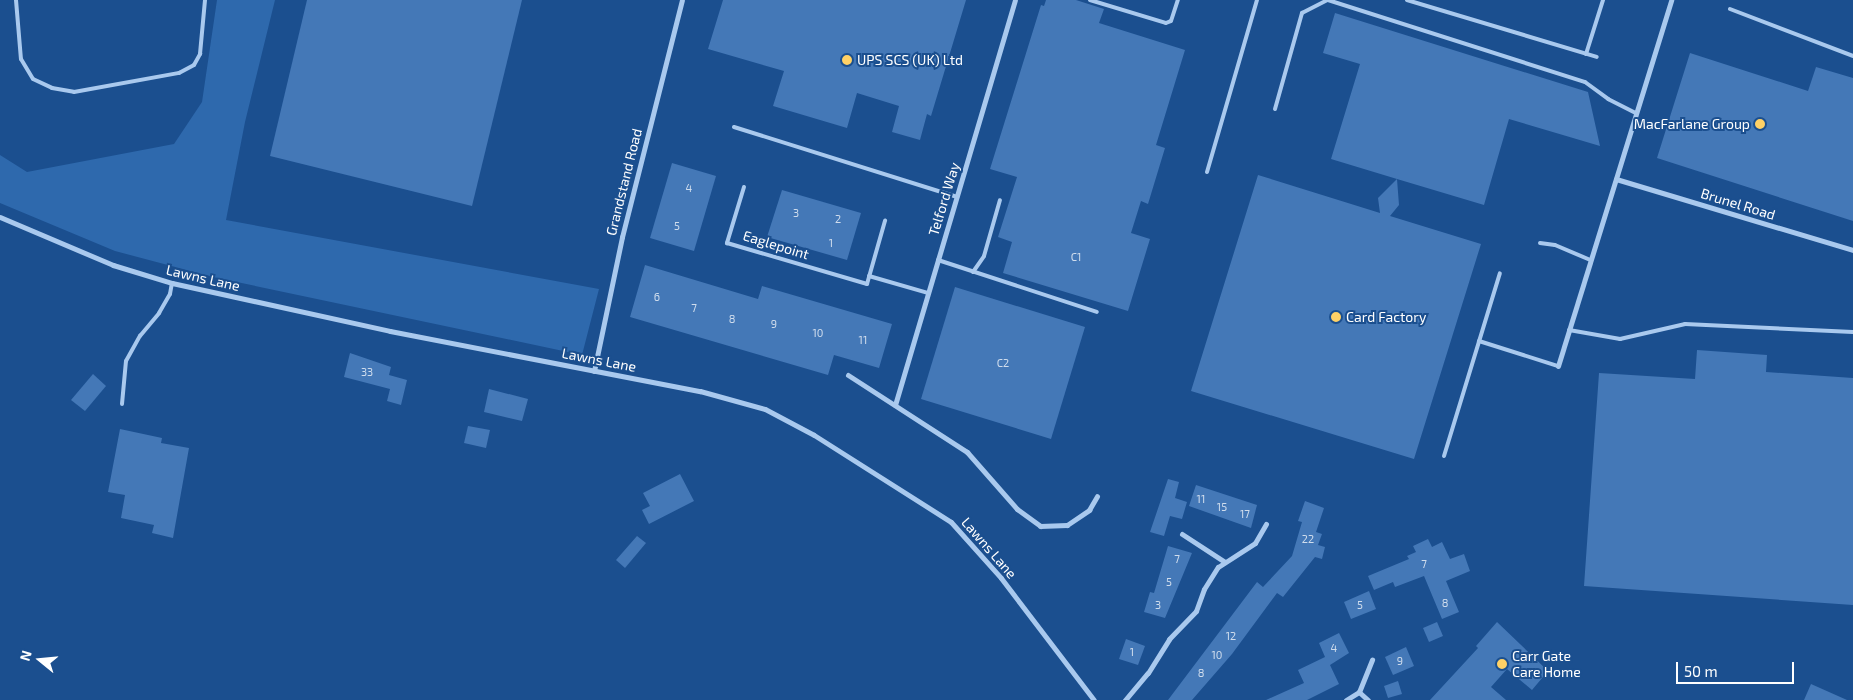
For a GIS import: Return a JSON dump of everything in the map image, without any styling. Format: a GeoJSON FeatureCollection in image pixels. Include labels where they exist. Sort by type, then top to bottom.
{"type":"FeatureCollection","features":[{"type":"Feature","properties":{"kind":"street","name":"Grandstand Road"},"geometry":{"type":"LineString","coordinates":[[594,371],[624,228],[682,0]]}},
{"type":"Feature","properties":{"kind":"street","name":"Telford Way"},"geometry":{"type":"LineString","coordinates":[[895,405],[1015,0]]}},
{"type":"Feature","properties":{"kind":"street"},"geometry":{"type":"LineString","coordinates":[[1558,366],[1671,0]]}},
{"type":"Feature","properties":{"kind":"street","name":"Brunel Road"},"geometry":{"type":"LineString","coordinates":[[1616,179],[1853,250]]}},
{"type":"Feature","properties":{"kind":"street","name":"Lawns Lane"},"geometry":{"type":"LineString","coordinates":[[0,217],[113,265],[172,283],[594,371],[700,390],[765,409],[814,435],[952,522],[1001,578],[1094,700]]}},
{"type":"Feature","properties":{"kind":"street"},"geometry":{"type":"LineString","coordinates":[[848,375],[967,452],[1017,509],[1040,526],[1067,525],[1089,510],[1097,496]]}},
{"type":"Feature","properties":{"kind":"street"},"geometry":{"type":"LineString","coordinates":[[1125,700],[1148,673],[1169,639],[1196,611],[1210,576],[1225,562],[1255,543],[1266,524]]}},
{"type":"Feature","properties":{"kind":"street"},"geometry":{"type":"LineString","coordinates":[[1182,534],[1225,562]]}},
{"type":"Feature","properties":{"kind":"street"},"geometry":{"type":"LineString","coordinates":[[1346,700],[1359,692],[1372,659]]}},
{"type":"Feature","properties":{"kind":"street"},"geometry":{"type":"LineString","coordinates":[[1359,692],[1368,700]]}},
{"type":"Feature","properties":{"kind":"lane"},"geometry":{"type":"LineString","coordinates":[[16,0],[21,59],[33,79],[52,88],[74,92],[179,73],[194,65],[200,54],[205,0]]}},
{"type":"Feature","properties":{"kind":"lane"},"geometry":{"type":"LineString","coordinates":[[1090,0],[1169,23],[1178,0]]}},
{"type":"Feature","properties":{"kind":"lane"},"geometry":{"type":"LineString","coordinates":[[1207,172],[1258,0]]}},
{"type":"Feature","properties":{"kind":"lane"},"geometry":{"type":"LineString","coordinates":[[1275,109],[1302,13],[1328,0],[1585,82],[1608,99],[1636,113]]}},
{"type":"Feature","properties":{"kind":"lane"},"geometry":{"type":"LineString","coordinates":[[1407,0],[1597,57]]}},
{"type":"Feature","properties":{"kind":"lane"},"geometry":{"type":"LineString","coordinates":[[1586,54],[1603,0]]}},
{"type":"Feature","properties":{"kind":"lane"},"geometry":{"type":"LineString","coordinates":[[1730,9],[1853,56]]}},
{"type":"Feature","properties":{"kind":"lane"},"geometry":{"type":"LineString","coordinates":[[734,128],[957,197]]}},
{"type":"Feature","properties":{"kind":"lane","name":"Eaglepoint"},"geometry":{"type":"LineString","coordinates":[[744,187],[727,243],[867,284],[869,276],[928,294]]}},
{"type":"Feature","properties":{"kind":"lane"},"geometry":{"type":"LineString","coordinates":[[973,272],[984,256],[1000,200]]}},
{"type":"Feature","properties":{"kind":"lane"},"geometry":{"type":"LineString","coordinates":[[869,276],[885,221]]}},
{"type":"Feature","properties":{"kind":"lane"},"geometry":{"type":"LineString","coordinates":[[1540,243],[1555,245],[1590,260]]}},
{"type":"Feature","properties":{"kind":"lane"},"geometry":{"type":"LineString","coordinates":[[938,260],[1097,312]]}},
{"type":"Feature","properties":{"kind":"lane"},"geometry":{"type":"LineString","coordinates":[[1444,456],[1500,273]]}},
{"type":"Feature","properties":{"kind":"lane"},"geometry":{"type":"LineString","coordinates":[[122,404],[126,361],[140,336],[160,313],[172,283]]}},
{"type":"Feature","properties":{"kind":"lane"},"geometry":{"type":"LineString","coordinates":[[1569,330],[1620,339],[1685,324],[1853,332]]}},
{"type":"Feature","properties":{"kind":"lane"},"geometry":{"type":"LineString","coordinates":[[1479,341],[1558,366]]}},
{"type":"Feature","properties":{"kind":"shaded area"},"geometry":{"type":"Polygon","coordinates":[[[217,0],[275,0],[245,122],[226,220],[599,289],[582,355],[213,277],[115,251],[0,203],[0,155],[27,172],[174,144],[202,102],[217,0]]]}},
{"type":"Feature","properties":{"kind":"building"},"geometry":{"type":"Polygon","coordinates":[[[307,0],[522,0],[472,206],[270,156],[307,0]]]}},
{"type":"Feature","properties":{"kind":"building","name":"UPS SCS (UK) Ltd"},"geometry":{"type":"Polygon","coordinates":[[[723,0],[966,0],[931,116],[927,114],[920,140],[892,132],[899,106],[857,93],[847,128],[773,106],[784,71],[708,49],[723,0]]]}},
{"type":"Feature","properties":{"kind":"building"},"geometry":{"type":"Polygon","coordinates":[[[1046,0],[1076,0],[1104,9],[1099,23],[1185,50],[1156,145],[1165,148],[1148,204],[1141,201],[1131,233],[1150,239],[1128,311],[1003,273],[1012,242],[998,237],[1017,177],[990,169],[1041,5],[1044,6],[1046,0]]]}},
{"type":"Feature","properties":{"kind":"building"},"geometry":{"type":"Polygon","coordinates":[[[1335,13],[1588,92],[1600,146],[1509,119],[1484,205],[1331,159],[1360,64],[1323,53],[1335,13]]]}},
{"type":"Feature","properties":{"kind":"building","name":"MacFarlane Group"},"geometry":{"type":"Polygon","coordinates":[[[1690,53],[1808,91],[1816,67],[1853,78],[1853,221],[1657,158],[1690,53]]]}},
{"type":"Feature","properties":{"kind":"building"},"geometry":{"type":"Polygon","coordinates":[[[672,163],[716,176],[694,251],[650,238],[672,163]]]}},
{"type":"Feature","properties":{"kind":"building","name":"Card Factory"},"geometry":{"type":"Polygon","coordinates":[[[1258,175],[1380,213],[1378,198],[1397,179],[1399,205],[1390,216],[1481,244],[1414,459],[1191,391],[1258,175]]]}},
{"type":"Feature","properties":{"kind":"building"},"geometry":{"type":"Polygon","coordinates":[[[782,190],[861,213],[847,260],[767,237],[782,190]]]}},
{"type":"Feature","properties":{"kind":"building"},"geometry":{"type":"Polygon","coordinates":[[[645,265],[758,299],[762,286],[892,324],[879,368],[834,355],[828,375],[630,317],[645,265]]]}},
{"type":"Feature","properties":{"kind":"building"},"geometry":{"type":"Polygon","coordinates":[[[955,287],[1085,327],[1051,439],[921,399],[955,287]]]}},
{"type":"Feature","properties":{"kind":"building"},"geometry":{"type":"Polygon","coordinates":[[[1697,350],[1767,355],[1766,372],[1853,378],[1853,605],[1584,586],[1599,373],[1695,379],[1697,350]]]}},
{"type":"Feature","properties":{"kind":"building"},"geometry":{"type":"Polygon","coordinates":[[[350,353],[391,367],[389,375],[407,380],[401,405],[387,401],[390,389],[344,377],[350,353]]]}},
{"type":"Feature","properties":{"kind":"building"},"geometry":{"type":"Polygon","coordinates":[[[93,374],[106,386],[85,411],[71,400],[93,374]]]}},
{"type":"Feature","properties":{"kind":"building"},"geometry":{"type":"Polygon","coordinates":[[[489,389],[528,399],[522,421],[484,412],[489,389]]]}},
{"type":"Feature","properties":{"kind":"building"},"geometry":{"type":"Polygon","coordinates":[[[468,426],[490,430],[486,448],[464,443],[468,426]]]}},
{"type":"Feature","properties":{"kind":"building"},"geometry":{"type":"Polygon","coordinates":[[[120,429],[162,438],[161,443],[189,448],[173,538],[152,533],[154,525],[121,518],[125,495],[108,492],[120,429]]]}},
{"type":"Feature","properties":{"kind":"building"},"geometry":{"type":"Polygon","coordinates":[[[680,474],[694,501],[649,524],[642,510],[650,506],[643,493],[680,474]]]}},
{"type":"Feature","properties":{"kind":"building"},"geometry":{"type":"Polygon","coordinates":[[[1168,479],[1179,482],[1175,498],[1187,502],[1182,519],[1170,516],[1164,536],[1150,532],[1168,479]]]}},
{"type":"Feature","properties":{"kind":"building"},"geometry":{"type":"Polygon","coordinates":[[[1196,485],[1257,505],[1251,528],[1189,506],[1196,485]]]}},
{"type":"Feature","properties":{"kind":"building"},"geometry":{"type":"Polygon","coordinates":[[[1305,501],[1324,508],[1316,532],[1322,534],[1318,545],[1325,547],[1322,559],[1315,557],[1283,597],[1277,593],[1232,654],[1192,700],[1168,700],[1257,582],[1263,587],[1292,556],[1302,522],[1298,521],[1305,501]]]}},
{"type":"Feature","properties":{"kind":"building"},"geometry":{"type":"Polygon","coordinates":[[[637,536],[646,543],[625,568],[616,560],[637,536]]]}},
{"type":"Feature","properties":{"kind":"building"},"geometry":{"type":"Polygon","coordinates":[[[1428,539],[1432,547],[1442,542],[1450,559],[1464,554],[1470,571],[1446,581],[1459,612],[1442,619],[1424,576],[1395,587],[1393,582],[1374,590],[1368,576],[1409,559],[1407,556],[1416,552],[1413,546],[1428,539]]]}},
{"type":"Feature","properties":{"kind":"building"},"geometry":{"type":"Polygon","coordinates":[[[1168,546],[1192,553],[1165,618],[1144,612],[1150,592],[1154,593],[1168,546]]]}},
{"type":"Feature","properties":{"kind":"building"},"geometry":{"type":"Polygon","coordinates":[[[1369,591],[1376,609],[1351,619],[1344,602],[1369,591]]]}},
{"type":"Feature","properties":{"kind":"building"},"geometry":{"type":"Polygon","coordinates":[[[1437,622],[1443,636],[1429,642],[1423,628],[1437,622]]]}},
{"type":"Feature","properties":{"kind":"building","name":"Carr Gate Care Home"},"geometry":{"type":"Polygon","coordinates":[[[1497,622],[1548,671],[1532,690],[1507,669],[1491,687],[1506,700],[1430,700],[1478,648],[1476,646],[1497,622]]]}},
{"type":"Feature","properties":{"kind":"building"},"geometry":{"type":"Polygon","coordinates":[[[1339,633],[1349,653],[1330,665],[1339,684],[1307,700],[1266,700],[1304,683],[1298,670],[1325,657],[1319,643],[1339,633]]]}},
{"type":"Feature","properties":{"kind":"building"},"geometry":{"type":"Polygon","coordinates":[[[1126,639],[1145,646],[1138,665],[1119,659],[1126,639]]]}},
{"type":"Feature","properties":{"kind":"building"},"geometry":{"type":"Polygon","coordinates":[[[1406,647],[1414,666],[1393,675],[1385,657],[1406,647]]]}},
{"type":"Feature","properties":{"kind":"building"},"geometry":{"type":"Polygon","coordinates":[[[1398,681],[1402,694],[1388,698],[1384,686],[1398,681]]]}},
{"type":"Feature","properties":{"kind":"building"},"geometry":{"type":"Polygon","coordinates":[[[1811,684],[1847,700],[1804,700],[1811,684]]]}},
{"type":"Feature","properties":{"kind":"place","name":"UPS SCS (UK) Ltd"},"geometry":{"type":"Point","coordinates":[847,60]}},
{"type":"Feature","properties":{"kind":"place","name":"MacFarlane Group"},"geometry":{"type":"Point","coordinates":[1760,124]}},
{"type":"Feature","properties":{"kind":"place","name":"Card Factory"},"geometry":{"type":"Point","coordinates":[1336,317]}},
{"type":"Feature","properties":{"kind":"place","name":"Carr Gate Care Home"},"geometry":{"type":"Point","coordinates":[1502,664]}}]}
